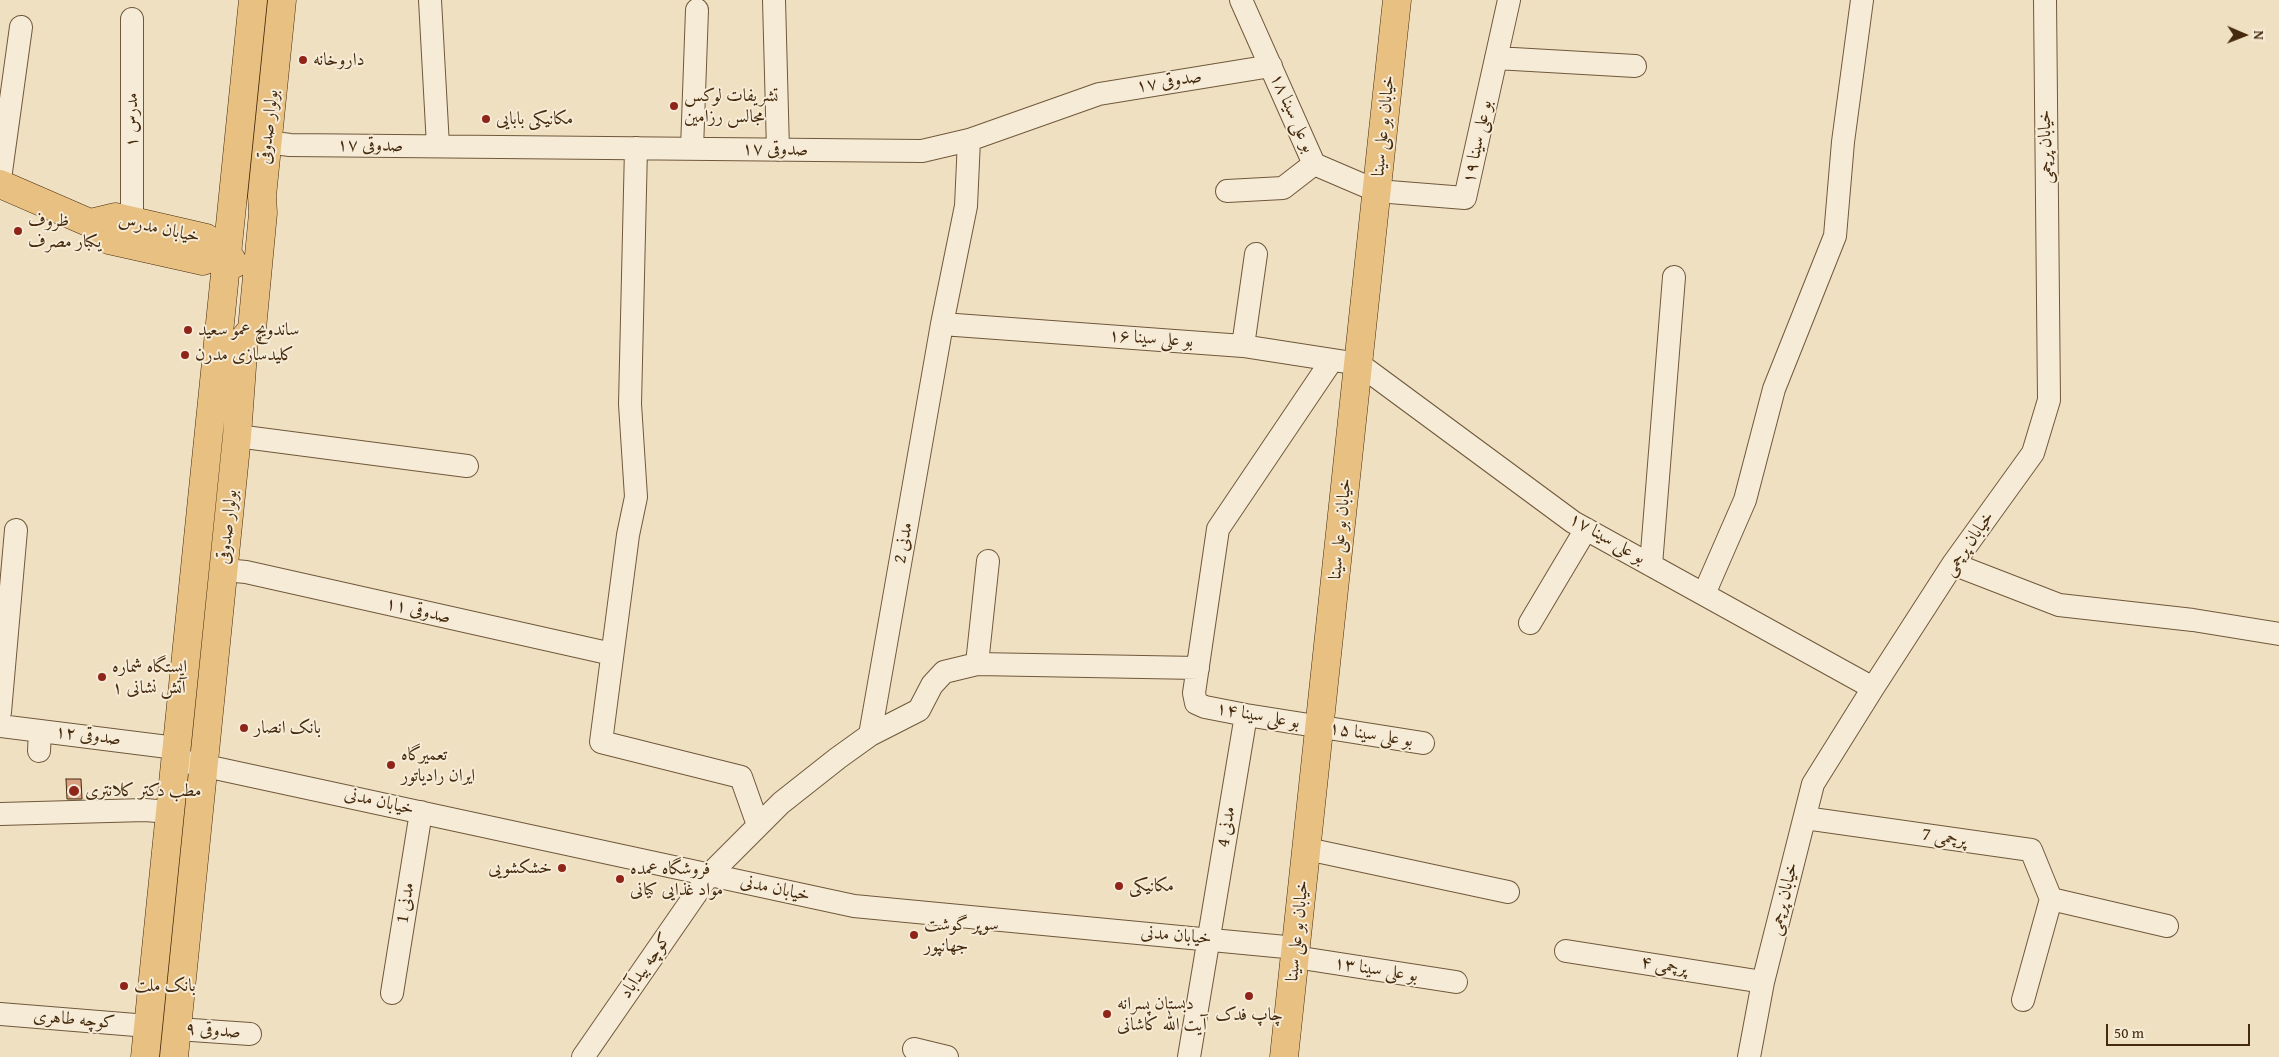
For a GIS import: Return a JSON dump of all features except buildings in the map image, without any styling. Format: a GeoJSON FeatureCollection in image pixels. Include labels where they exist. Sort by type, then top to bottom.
{"type":"FeatureCollection","features":[{"type":"Feature","properties":{"kind":"main road","name":"بولوار صدوقی"},"geometry":{"type":"LineString","coordinates":[[145,1057],[223,293],[215,257],[253,0]]}},
{"type":"Feature","properties":{"kind":"main road","name":"بولوار صدوقی"},"geometry":{"type":"LineString","coordinates":[[174,1057],[224,570],[244,339],[252,329],[263,213],[262,196],[282,0]]}},
{"type":"Feature","properties":{"kind":"main road","name":"خیابان بو علی سینا"},"geometry":{"type":"LineString","coordinates":[[1284,1057],[1397,0]]}},
{"type":"Feature","properties":{"kind":"main road","name":"خیابان مدرس"},"geometry":{"type":"LineString","coordinates":[[0,184],[90,223],[109,240],[215,257]]}},
{"type":"Feature","properties":{"kind":"main road"},"geometry":{"type":"LineString","coordinates":[[244,339],[241,328],[246,282],[215,257],[252,219],[252,212],[262,196]]}},
{"type":"Feature","properties":{"kind":"main road","name":"خیابان مدرس"},"geometry":{"type":"LineString","coordinates":[[90,223],[115,217],[206,238],[215,257]]}},
{"type":"Feature","properties":{"kind":"main road"},"geometry":{"type":"LineString","coordinates":[[184,671],[213,674]]}},
{"type":"Feature","properties":{"kind":"street"},"geometry":{"type":"LineString","coordinates":[[430,0],[438,146]]}},
{"type":"Feature","properties":{"kind":"street"},"geometry":{"type":"LineString","coordinates":[[774,0],[778,150]]}},
{"type":"Feature","properties":{"kind":"street","name":"بو علی سینا ۱۸"},"geometry":{"type":"LineString","coordinates":[[1241,0],[1314,164],[1377,190]]}},
{"type":"Feature","properties":{"kind":"street","name":"بو علی سینا ۱۹"},"geometry":{"type":"LineString","coordinates":[[1377,190],[1465,198],[1509,0]]}},
{"type":"Feature","properties":{"kind":"street"},"geometry":{"type":"LineString","coordinates":[[1704,594],[1745,500],[1774,389],[1835,236],[1843,142],[1862,0]]}},
{"type":"Feature","properties":{"kind":"street","name":"خیابان پرچمی"},"geometry":{"type":"LineString","coordinates":[[1749,1057],[1763,982],[1813,784],[1954,564],[2033,453],[2049,400],[2045,0]]}},
{"type":"Feature","properties":{"kind":"street"},"geometry":{"type":"LineString","coordinates":[[692,149],[697,10]]}},
{"type":"Feature","properties":{"kind":"street","name":"مدرس ۱"},"geometry":{"type":"LineString","coordinates":[[132,19],[132,221]]}},
{"type":"Feature","properties":{"kind":"street"},"geometry":{"type":"LineString","coordinates":[[0,179],[21,27]]}},
{"type":"Feature","properties":{"kind":"street"},"geometry":{"type":"LineString","coordinates":[[1496,58],[1634,66]]}},
{"type":"Feature","properties":{"kind":"street","name":"صدوقی ۱۷"},"geometry":{"type":"LineString","coordinates":[[267,142],[290,145],[922,151],[969,140],[1099,94],[1271,66]]}},
{"type":"Feature","properties":{"kind":"street","name":"مدنی 2"},"geometry":{"type":"LineString","coordinates":[[870,735],[942,324],[966,206],[969,140]]}},
{"type":"Feature","properties":{"kind":"street"},"geometry":{"type":"LineString","coordinates":[[636,148],[630,404],[636,496],[628,536],[601,742],[741,777],[758,825]]}},
{"type":"Feature","properties":{"kind":"street"},"geometry":{"type":"LineString","coordinates":[[1228,191],[1283,188],[1314,164]]}},
{"type":"Feature","properties":{"kind":"street"},"geometry":{"type":"LineString","coordinates":[[1243,346],[1256,254]]}},
{"type":"Feature","properties":{"kind":"street"},"geometry":{"type":"LineString","coordinates":[[1651,565],[1674,278]]}},
{"type":"Feature","properties":{"kind":"street","name":"بو علی سینا ۱۶"},"geometry":{"type":"LineString","coordinates":[[942,324],[1243,346],[1359,364]]}},
{"type":"Feature","properties":{"kind":"street"},"geometry":{"type":"LineString","coordinates":[[709,875],[758,825],[808,781],[870,735],[919,710],[932,685],[944,672],[977,664],[1198,668],[1218,529],[1332,360]]}},
{"type":"Feature","properties":{"kind":"street","name":"بو علی سینا ۱۷"},"geometry":{"type":"LineString","coordinates":[[1359,364],[1574,522],[1873,688]]}},
{"type":"Feature","properties":{"kind":"street"},"geometry":{"type":"LineString","coordinates":[[237,436],[467,466]]}},
{"type":"Feature","properties":{"kind":"street"},"geometry":{"type":"LineString","coordinates":[[1530,623],[1586,529]]}},
{"type":"Feature","properties":{"kind":"street"},"geometry":{"type":"LineString","coordinates":[[0,712],[16,530]]}},
{"type":"Feature","properties":{"kind":"street"},"geometry":{"type":"LineString","coordinates":[[977,664],[988,561]]}},
{"type":"Feature","properties":{"kind":"street"},"geometry":{"type":"LineString","coordinates":[[1954,564],[2059,605],[2193,620],[2279,634]]}},
{"type":"Feature","properties":{"kind":"street","name":"صدوقی ۱۱"},"geometry":{"type":"LineString","coordinates":[[224,570],[246,572],[612,654]]}},
{"type":"Feature","properties":{"kind":"street","name":"بو علی سینا ۱۴"},"geometry":{"type":"LineString","coordinates":[[1198,668],[1194,693],[1196,703],[1205,707],[1320,726]]}},
{"type":"Feature","properties":{"kind":"street","name":"مدنی 4"},"geometry":{"type":"LineString","coordinates":[[1189,1057],[1246,714]]}},
{"type":"Feature","properties":{"kind":"street","name":"صدوقی ۱۲"},"geometry":{"type":"LineString","coordinates":[[0,726],[39,741],[204,751]]}},
{"type":"Feature","properties":{"kind":"street","name":"بو علی سینا ۱۵"},"geometry":{"type":"LineString","coordinates":[[1320,726],[1423,743]]}},
{"type":"Feature","properties":{"kind":"street","name":"خیابان مدنی"},"geometry":{"type":"LineString","coordinates":[[204,751],[421,812],[854,906],[1209,939],[1296,952]]}},
{"type":"Feature","properties":{"kind":"street"},"geometry":{"type":"LineString","coordinates":[[0,814],[145,810],[170,812]]}},
{"type":"Feature","properties":{"kind":"street","name":"مدنی 1"},"geometry":{"type":"LineString","coordinates":[[392,993],[421,812]]}},
{"type":"Feature","properties":{"kind":"street","name":"پرچمی 7"},"geometry":{"type":"LineString","coordinates":[[1805,818],[2031,850],[2051,899]]}},
{"type":"Feature","properties":{"kind":"street"},"geometry":{"type":"LineString","coordinates":[[1307,849],[1508,892]]}},
{"type":"Feature","properties":{"kind":"street","name":"کوچه بیدآباد"},"geometry":{"type":"LineString","coordinates":[[583,1057],[709,875]]}},
{"type":"Feature","properties":{"kind":"street"},"geometry":{"type":"LineString","coordinates":[[2023,1000],[2051,899],[2167,926]]}},
{"type":"Feature","properties":{"kind":"street","name":"پرچمی ۴"},"geometry":{"type":"LineString","coordinates":[[1566,951],[1763,982]]}},
{"type":"Feature","properties":{"kind":"street","name":"بو علی سینا ۱۳"},"geometry":{"type":"LineString","coordinates":[[1296,952],[1456,982]]}},
{"type":"Feature","properties":{"kind":"street","name":"کوچه طاهری"},"geometry":{"type":"LineString","coordinates":[[0,1014],[148,1026]]}},
{"type":"Feature","properties":{"kind":"street","name":"صدوقی ۹"},"geometry":{"type":"LineString","coordinates":[[176,1029],[250,1034]]}},
{"type":"Feature","properties":{"kind":"street"},"geometry":{"type":"LineString","coordinates":[[914,1049],[947,1057]]}},
{"type":"Feature","properties":{"kind":"place","name":"داروخانه"},"geometry":{"type":"Point","coordinates":[303,60]}},
{"type":"Feature","properties":{"kind":"place","name":"تشریفات لوکس مجالس رزامین"},"geometry":{"type":"Point","coordinates":[674,106]}},
{"type":"Feature","properties":{"kind":"place","name":"مکانیکی بابایی"},"geometry":{"type":"Point","coordinates":[486,119]}},
{"type":"Feature","properties":{"kind":"place","name":"ظروف یکبار مصرف"},"geometry":{"type":"Point","coordinates":[18,231]}},
{"type":"Feature","properties":{"kind":"place","name":"ساندویچ عمو سعید"},"geometry":{"type":"Point","coordinates":[188,330]}},
{"type":"Feature","properties":{"kind":"place","name":"کلیدسازی مدرن"},"geometry":{"type":"Point","coordinates":[185,355]}},
{"type":"Feature","properties":{"kind":"place","name":"ایستگاه شماره ۱ آتش نشانی"},"geometry":{"type":"Point","coordinates":[102,677]}},
{"type":"Feature","properties":{"kind":"place","name":"بانک انصار"},"geometry":{"type":"Point","coordinates":[244,728]}},
{"type":"Feature","properties":{"kind":"place","name":"تعمیرگاه ایران رادیاتور"},"geometry":{"type":"Point","coordinates":[391,765]}},
{"type":"Feature","properties":{"kind":"place","name":"مطب دکتر کلانتری"},"geometry":{"type":"Point","coordinates":[74,791]}},
{"type":"Feature","properties":{"kind":"place","name":"خشکشویی"},"geometry":{"type":"Point","coordinates":[562,868]}},
{"type":"Feature","properties":{"kind":"place","name":"فروشگاه عمده مواد غذایی کیانی"},"geometry":{"type":"Point","coordinates":[620,879]}},
{"type":"Feature","properties":{"kind":"place","name":"مکانیکی"},"geometry":{"type":"Point","coordinates":[1119,886]}},
{"type":"Feature","properties":{"kind":"place","name":"سوپر گوشت جهانپور"},"geometry":{"type":"Point","coordinates":[914,935]}},
{"type":"Feature","properties":{"kind":"place","name":"بانک ملت"},"geometry":{"type":"Point","coordinates":[124,986]}},
{"type":"Feature","properties":{"kind":"place","name":"چاپ فدک"},"geometry":{"type":"Point","coordinates":[1249,996]}},
{"type":"Feature","properties":{"kind":"place","name":"دبستان پسرانه آیت الله کاشانی"},"geometry":{"type":"Point","coordinates":[1107,1014]}}]}
